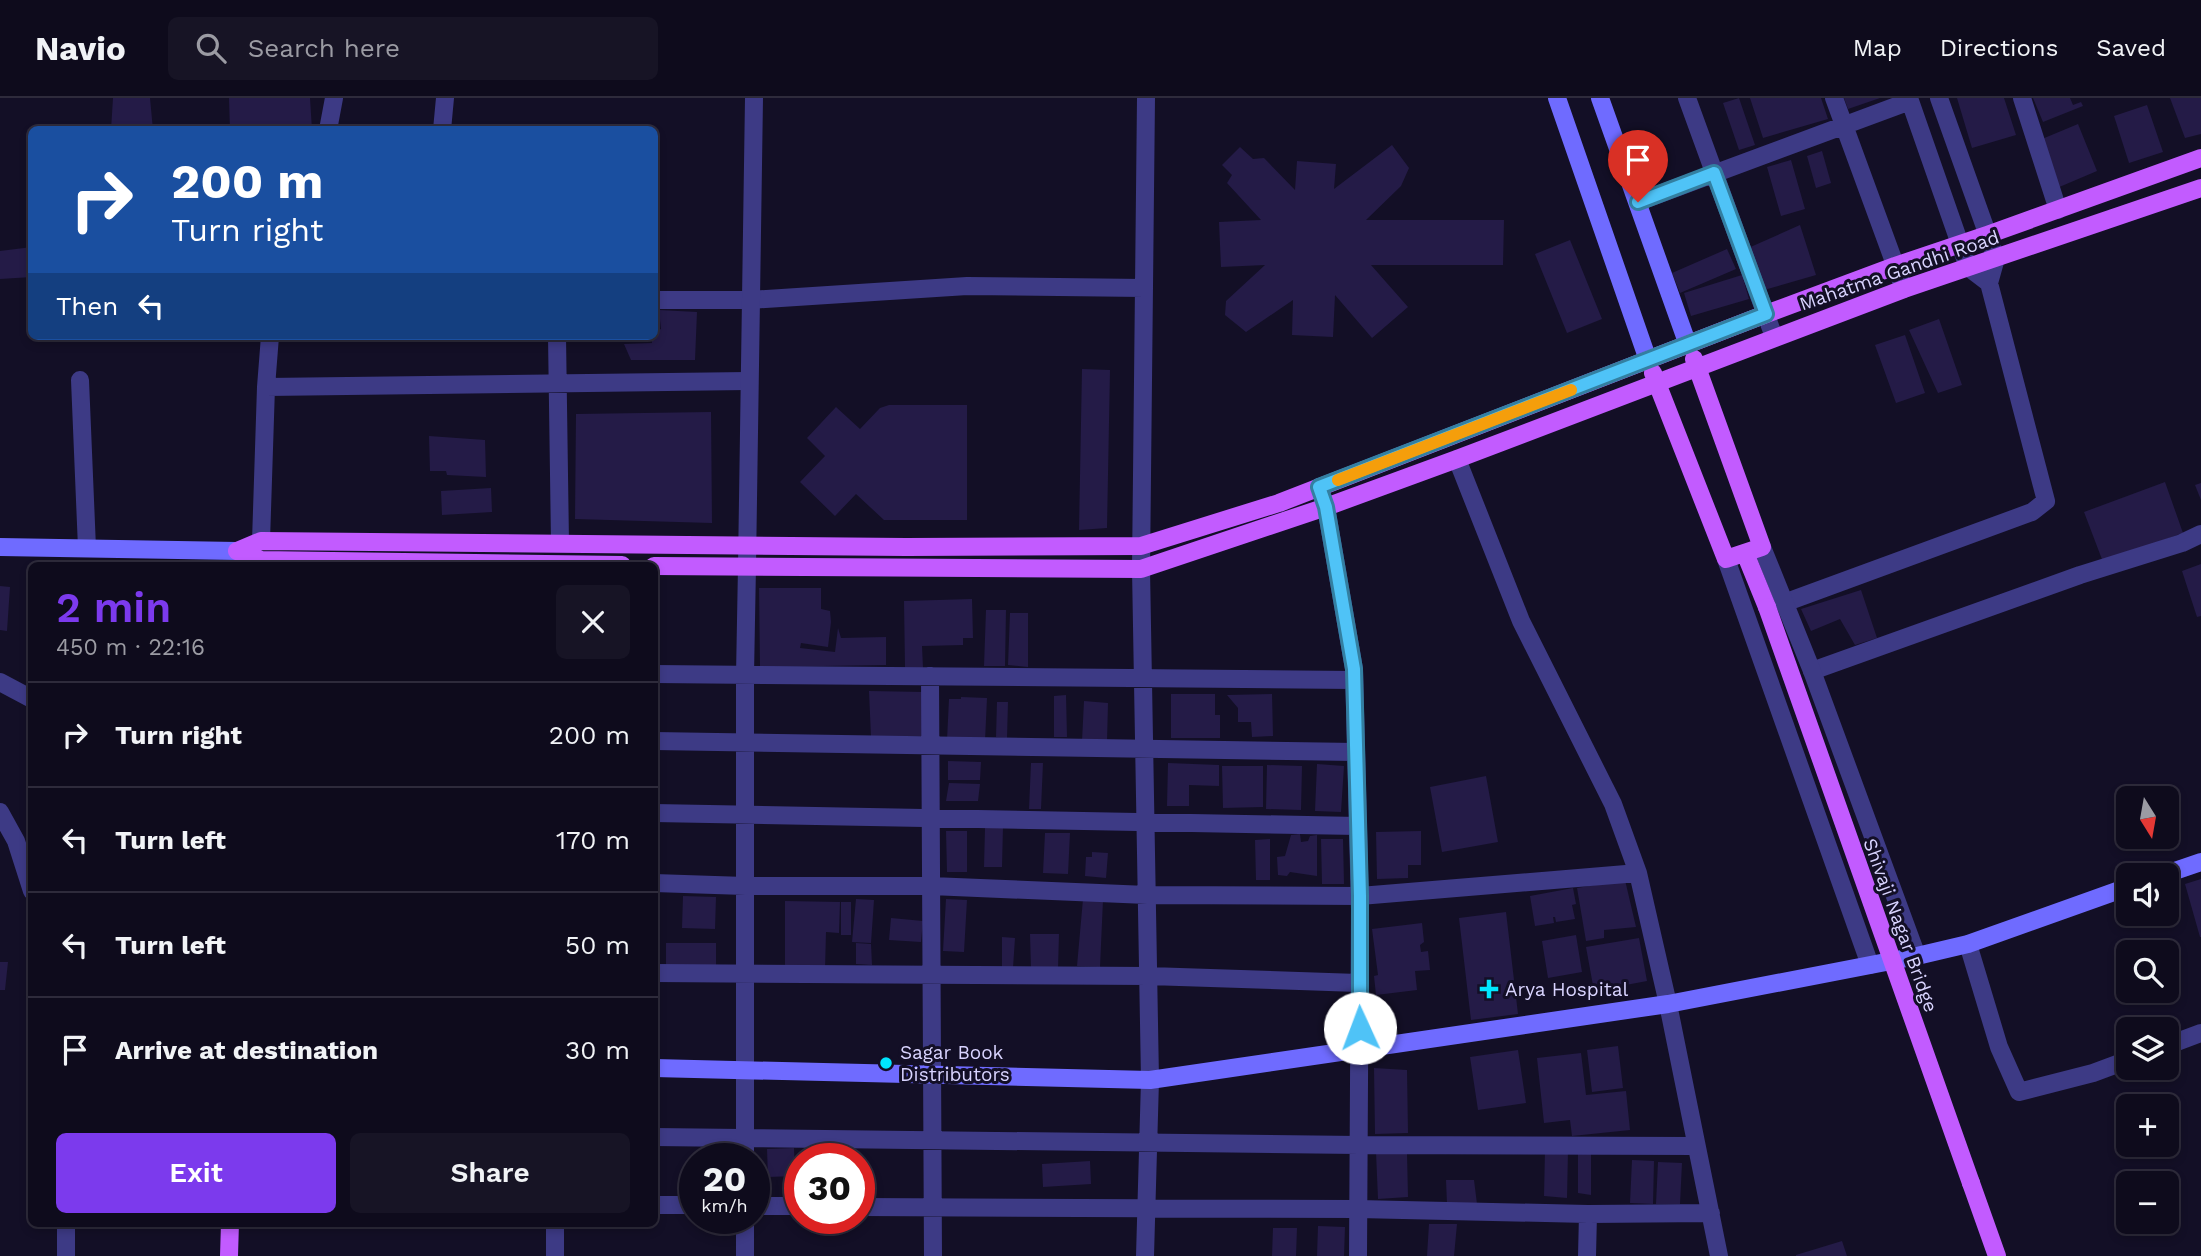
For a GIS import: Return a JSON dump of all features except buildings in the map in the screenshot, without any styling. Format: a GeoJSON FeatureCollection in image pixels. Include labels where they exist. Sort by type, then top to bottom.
{"type":"FeatureCollection","features":[{"type":"Feature","properties":{"kind":"main road"},"geometry":{"type":"LineString","coordinates":[[1557,98],[1648,360],[1726,559],[1754,550]]}},
{"type":"Feature","properties":{"kind":"main road"},"geometry":{"type":"LineString","coordinates":[[1601,98],[1688,345]]}},
{"type":"Feature","properties":{"kind":"main road"},"geometry":{"type":"LineString","coordinates":[[0,547],[237,551],[261,541],[747,546],[1141,546],[1279,503],[1766,314],[2201,158]]}},
{"type":"Feature","properties":{"kind":"main road","name":"Mahatma Gandhi Road"},"geometry":{"type":"LineString","coordinates":[[658,566],[1140,569],[1457,460],[1904,289],[2201,188]]}},
{"type":"Feature","properties":{"kind":"main road","name":"Shivaji Nagar Bridge"},"geometry":{"type":"LineString","coordinates":[[1688,345],[1754,550],[1997,1256]]}},
{"type":"Feature","properties":{"kind":"main road"},"geometry":{"type":"LineString","coordinates":[[261,541],[261,562]]}},
{"type":"Feature","properties":{"kind":"main road"},"geometry":{"type":"LineString","coordinates":[[237,551],[259,562]]}},
{"type":"Feature","properties":{"kind":"main road"},"geometry":{"type":"LineString","coordinates":[[2179,870],[2201,862]]}},
{"type":"Feature","properties":{"kind":"main road"},"geometry":{"type":"LineString","coordinates":[[658,1068],[1150,1080],[1668,1004],[1917,956],[1968,944],[2116,891]]}},
{"type":"Feature","properties":{"kind":"main road"},"geometry":{"type":"LineString","coordinates":[[229,1256],[230,1227]]}},
{"type":"Feature","properties":{"kind":"street"},"geometry":{"type":"LineString","coordinates":[[329,126],[334,98]]}},
{"type":"Feature","properties":{"kind":"street"},"geometry":{"type":"LineString","coordinates":[[442,126],[445,98]]}},
{"type":"Feature","properties":{"kind":"street"},"geometry":{"type":"LineString","coordinates":[[745,1143],[745,675],[754,98]]}},
{"type":"Feature","properties":{"kind":"street"},"geometry":{"type":"LineString","coordinates":[[1145,1256],[1150,1080],[1140,569],[1146,98]]}},
{"type":"Feature","properties":{"kind":"street"},"geometry":{"type":"LineString","coordinates":[[1687,98],[1774,337]]}},
{"type":"Feature","properties":{"kind":"street"},"geometry":{"type":"LineString","coordinates":[[1834,98],[1904,289]]}},
{"type":"Feature","properties":{"kind":"street"},"geometry":{"type":"LineString","coordinates":[[1917,956],[1812,671],[1775,605],[2032,512],[2046,501],[1989,283],[1996,258],[1938,98]]}},
{"type":"Feature","properties":{"kind":"street"},"geometry":{"type":"LineString","coordinates":[[2022,98],[2058,210]]}},
{"type":"Feature","properties":{"kind":"street"},"geometry":{"type":"LineString","coordinates":[[1638,202],[1909,100],[1968,267],[1989,283]]}},
{"type":"Feature","properties":{"kind":"street"},"geometry":{"type":"LineString","coordinates":[[658,300],[750,300],[967,286],[1144,288]]}},
{"type":"Feature","properties":{"kind":"street"},"geometry":{"type":"LineString","coordinates":[[261,541],[270,340]]}},
{"type":"Feature","properties":{"kind":"street"},"geometry":{"type":"LineString","coordinates":[[557,340],[560,543]]}},
{"type":"Feature","properties":{"kind":"street"},"geometry":{"type":"LineString","coordinates":[[80,380],[87,548]]}},
{"type":"Feature","properties":{"kind":"street"},"geometry":{"type":"LineString","coordinates":[[266,387],[748,381]]}},
{"type":"Feature","properties":{"kind":"street"},"geometry":{"type":"LineString","coordinates":[[1457,460],[1521,621],[1613,804],[1638,873],[1668,1004],[1719,1256]]}},
{"type":"Feature","properties":{"kind":"street"},"geometry":{"type":"LineString","coordinates":[[1319,487],[1326,507],[1354,680],[1360,896],[1358,1256]]}},
{"type":"Feature","properties":{"kind":"street"},"geometry":{"type":"LineString","coordinates":[[1812,671],[2080,575],[2182,543],[2201,534]]}},
{"type":"Feature","properties":{"kind":"street"},"geometry":{"type":"LineString","coordinates":[[1726,559],[1870,965]]}},
{"type":"Feature","properties":{"kind":"street"},"geometry":{"type":"LineString","coordinates":[[658,674],[1354,680]]}},
{"type":"Feature","properties":{"kind":"street"},"geometry":{"type":"LineString","coordinates":[[930,677],[933,1256]]}},
{"type":"Feature","properties":{"kind":"street"},"geometry":{"type":"LineString","coordinates":[[0,682],[28,697]]}},
{"type":"Feature","properties":{"kind":"street"},"geometry":{"type":"LineString","coordinates":[[658,741],[1356,752]]}},
{"type":"Feature","properties":{"kind":"street"},"geometry":{"type":"LineString","coordinates":[[0,812],[16,841],[28,878]]}},
{"type":"Feature","properties":{"kind":"street"},"geometry":{"type":"LineString","coordinates":[[658,813],[1358,826]]}},
{"type":"Feature","properties":{"kind":"street"},"geometry":{"type":"LineString","coordinates":[[658,883],[932,886],[1147,895],[1360,896],[1638,873]]}},
{"type":"Feature","properties":{"kind":"street"},"geometry":{"type":"LineString","coordinates":[[1968,944],[1999,1047],[2019,1092],[2116,1064]]}},
{"type":"Feature","properties":{"kind":"street"},"geometry":{"type":"LineString","coordinates":[[658,973],[1149,976],[1358,983]]}},
{"type":"Feature","properties":{"kind":"street"},"geometry":{"type":"LineString","coordinates":[[2179,1041],[2201,1033]]}},
{"type":"Feature","properties":{"kind":"street"},"geometry":{"type":"LineString","coordinates":[[658,1137],[1696,1146]]}},
{"type":"Feature","properties":{"kind":"street"},"geometry":{"type":"LineString","coordinates":[[658,1205],[679,1205]]}},
{"type":"Feature","properties":{"kind":"street"},"geometry":{"type":"LineString","coordinates":[[875,1207],[1711,1213]]}},
{"type":"Feature","properties":{"kind":"street"},"geometry":{"type":"LineString","coordinates":[[1587,1256],[1588,1214]]}},
{"type":"Feature","properties":{"kind":"street"},"geometry":{"type":"LineString","coordinates":[[66,1227],[66,1256]]}},
{"type":"Feature","properties":{"kind":"street"},"geometry":{"type":"LineString","coordinates":[[555,1227],[555,1256]]}},
{"type":"Feature","properties":{"kind":"street"},"geometry":{"type":"LineString","coordinates":[[745,1234],[745,1256]]}},
{"type":"Feature","properties":{"kind":"slow traffic"},"geometry":{"type":"LineString","coordinates":[[1338,480],[1571,390]]}},
{"type":"Feature","properties":{"kind":"place","name":"Arya Hospital"},"geometry":{"type":"Point","coordinates":[1489,989]}},
{"type":"Feature","properties":{"kind":"place","name":"Sagar Book Distributors"},"geometry":{"type":"Point","coordinates":[886,1063]}},
{"type":"Feature","properties":{"kind":"route"},"geometry":{"type":"LineString","coordinates":[[1360,1028],[1360,896],[1354,669],[1326,507],[1319,487],[1766,314],[1714,173],[1638,202]]}}]}
